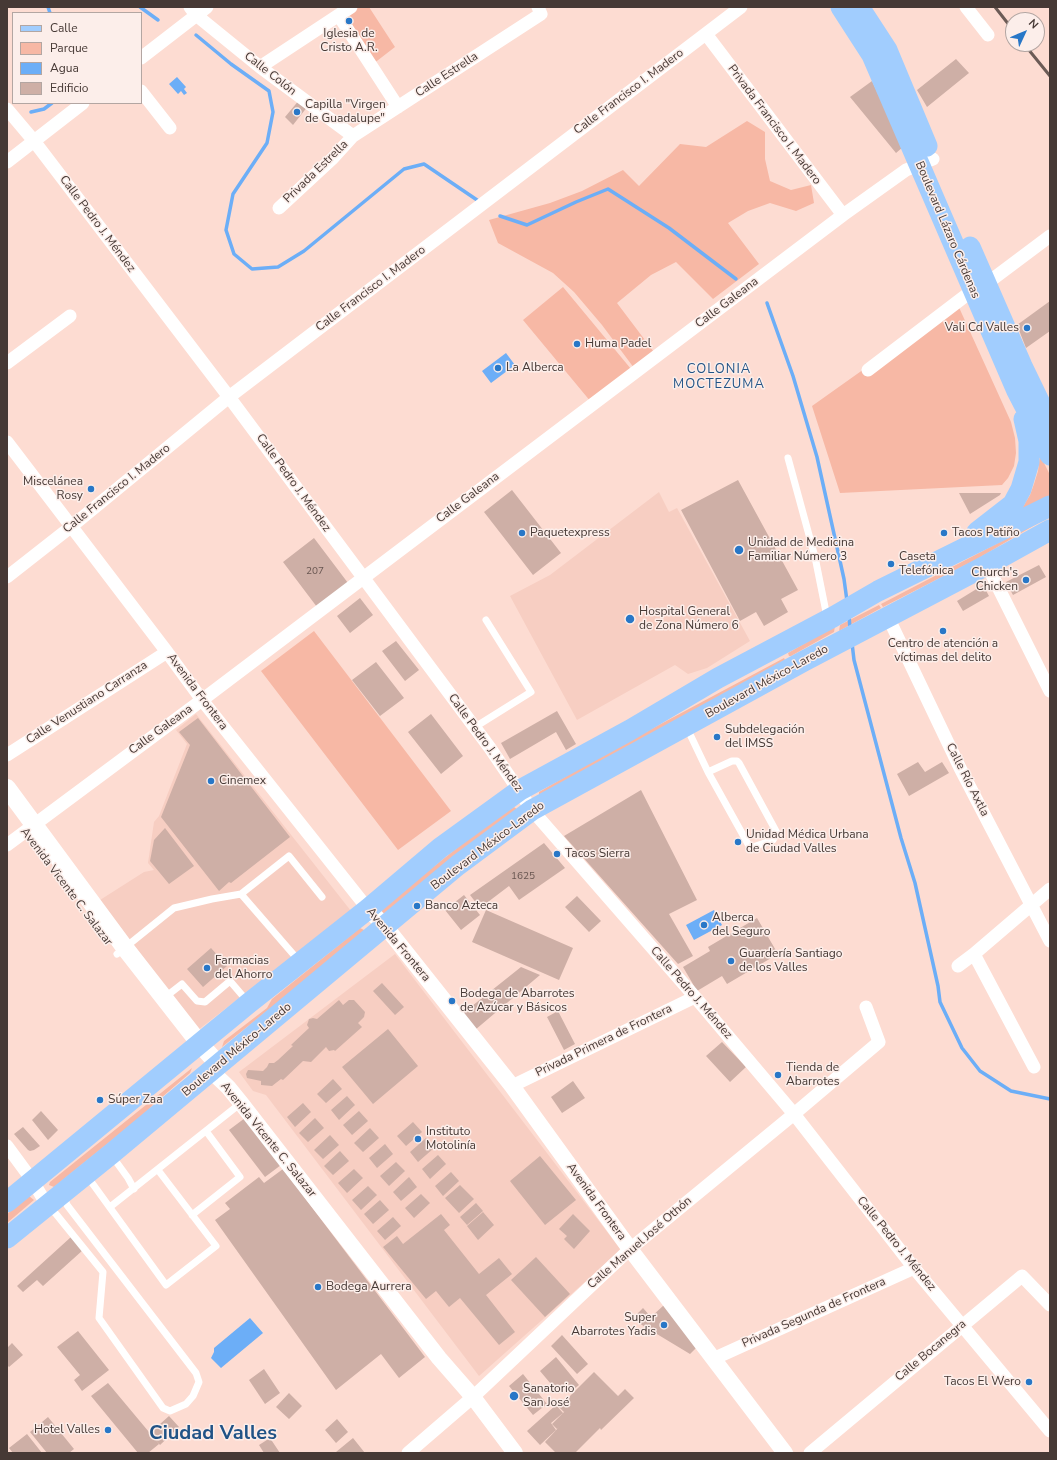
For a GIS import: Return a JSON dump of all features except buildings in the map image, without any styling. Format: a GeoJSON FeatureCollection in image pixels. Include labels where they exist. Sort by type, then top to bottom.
{"type":"FeatureCollection","features":[{"type":"Feature","properties":{"kind":"main road","name":"Boulevard Lázaro Cárdenas"},"geometry":{"type":"LineString","coordinates":[[841,7],[872,55],[926,162],[980,287],[1017,391],[1050,455]]}},
{"type":"Feature","properties":{"kind":"main road","name":"Boulevard Lázaro Cárdenas"},"geometry":{"type":"LineString","coordinates":[[859,7],[887,50],[926,162]]}},
{"type":"Feature","properties":{"kind":"main road","name":"Boulevard Lázaro Cárdenas"},"geometry":{"type":"LineString","coordinates":[[980,287],[1022,366],[1040,396],[1049,421]]}},
{"type":"Feature","properties":{"kind":"main road"},"geometry":{"type":"LineString","coordinates":[[931,566],[1013,504],[1021,489],[1029,462],[1029,441],[1017,391]]}},
{"type":"Feature","properties":{"kind":"main road","name":"Boulevard México-Laredo"},"geometry":{"type":"LineString","coordinates":[[7,1202],[249,1003],[368,909],[440,848],[520,790],[630,730],[718,678],[878,591],[1050,506]]}},
{"type":"Feature","properties":{"kind":"main road","name":"Boulevard México-Laredo"},"geometry":{"type":"LineString","coordinates":[[7,1238],[215,1068],[458,865],[532,810],[813,656],[987,565],[1050,530]]}},
{"type":"Feature","properties":{"kind":"main road","name":"Avenida Vicente C. Salazar"},"geometry":{"type":"LineString","coordinates":[[7,788],[29,828],[121,951],[196,1047],[215,1068]]}},
{"type":"Feature","properties":{"kind":"main road","name":"Avenida Vicente C. Salazar"},"geometry":{"type":"LineString","coordinates":[[7,807],[29,828]]}},
{"type":"Feature","properties":{"kind":"main road","name":"Avenida Vicente C. Salazar"},"geometry":{"type":"LineString","coordinates":[[121,951],[164,998],[196,1047]]}},
{"type":"Feature","properties":{"kind":"street"},"geometry":{"type":"LineString","coordinates":[[142,57],[193,11],[207,7]]}},
{"type":"Feature","properties":{"kind":"street"},"geometry":{"type":"LineString","coordinates":[[260,67],[352,7]]}},
{"type":"Feature","properties":{"kind":"street","name":"Calle Francisco I. Madero"},"geometry":{"type":"LineString","coordinates":[[7,577],[72,526],[229,397],[741,7]]}},
{"type":"Feature","properties":{"kind":"street"},"geometry":{"type":"LineString","coordinates":[[966,7],[988,35]]}},
{"type":"Feature","properties":{"kind":"street","name":"Calle Estrella"},"geometry":{"type":"LineString","coordinates":[[353,136],[540,10]]}},
{"type":"Feature","properties":{"kind":"street","name":"Calle Colón"},"geometry":{"type":"LineString","coordinates":[[193,11],[260,67],[353,136]]}},
{"type":"Feature","properties":{"kind":"street"},"geometry":{"type":"LineString","coordinates":[[339,16],[398,106]]}},
{"type":"Feature","properties":{"kind":"street","name":"Privada Francisco I. Madero"},"geometry":{"type":"LineString","coordinates":[[706,34],[843,215]]}},
{"type":"Feature","properties":{"kind":"street"},"geometry":{"type":"LineString","coordinates":[[142,91],[170,128]]}},
{"type":"Feature","properties":{"kind":"street"},"geometry":{"type":"LineString","coordinates":[[7,162],[82,104]]}},
{"type":"Feature","properties":{"kind":"street","name":"Calle Pedro J. Méndez"},"geometry":{"type":"LineString","coordinates":[[7,109],[34,141],[229,397],[362,578],[475,727],[520,790],[532,810],[695,997],[794,1114],[914,1268],[1050,1431]]}},
{"type":"Feature","properties":{"kind":"street","name":"Privada Estrella"},"geometry":{"type":"LineString","coordinates":[[279,208],[333,158],[353,136]]}},
{"type":"Feature","properties":{"kind":"street","name":"Calle Galeana"},"geometry":{"type":"LineString","coordinates":[[7,845],[202,700],[843,215],[906,170],[926,162]]}},
{"type":"Feature","properties":{"kind":"street"},"geometry":{"type":"LineString","coordinates":[[868,370],[1050,236]]}},
{"type":"Feature","properties":{"kind":"street"},"geometry":{"type":"LineString","coordinates":[[7,363],[70,316]]}},
{"type":"Feature","properties":{"kind":"street","name":"Avenida Frontera"},"geometry":{"type":"LineString","coordinates":[[7,442],[72,526],[202,700],[368,909],[385,926],[512,1086],[630,1249],[785,1453]]}},
{"type":"Feature","properties":{"kind":"street"},"geometry":{"type":"LineString","coordinates":[[987,565],[1050,691]]}},
{"type":"Feature","properties":{"kind":"street","name":"Calle Río Axtla"},"geometry":{"type":"LineString","coordinates":[[884,619],[1050,941]]}},
{"type":"Feature","properties":{"kind":"street","name":"Calle Venustiano Carranza"},"geometry":{"type":"LineString","coordinates":[[7,755],[167,652]]}},
{"type":"Feature","properties":{"kind":"street"},"geometry":{"type":"LineString","coordinates":[[958,966],[1050,888]]}},
{"type":"Feature","properties":{"kind":"street"},"geometry":{"type":"LineString","coordinates":[[974,954],[1034,1066]]}},
{"type":"Feature","properties":{"kind":"street","name":"Privada Primera de Frontera"},"geometry":{"type":"LineString","coordinates":[[512,1086],[695,997]]}},
{"type":"Feature","properties":{"kind":"street","name":"Calle Manuel José Othón"},"geometry":{"type":"LineString","coordinates":[[408,1453],[473,1397],[630,1249],[879,1042],[866,1007]]}},
{"type":"Feature","properties":{"kind":"street","name":"Avenida Vicente C. Salazar"},"geometry":{"type":"LineString","coordinates":[[215,1068],[228,1087],[434,1352],[473,1397],[515,1453]]}},
{"type":"Feature","properties":{"kind":"street"},"geometry":{"type":"LineString","coordinates":[[7,1146],[32,1180],[55,1198]]}},
{"type":"Feature","properties":{"kind":"street","name":"Privada Segunda de Frontera"},"geometry":{"type":"LineString","coordinates":[[713,1359],[914,1268]]}},
{"type":"Feature","properties":{"kind":"street","name":"Calle Bocanegra"},"geometry":{"type":"LineString","coordinates":[[810,1453],[1022,1276],[1050,1305]]}},
{"type":"Feature","properties":{"kind":"lane"},"geometry":{"type":"LineString","coordinates":[[788,458],[830,618]]}},
{"type":"Feature","properties":{"kind":"lane"},"geometry":{"type":"LineString","coordinates":[[475,727],[531,692],[486,620]]}},
{"type":"Feature","properties":{"kind":"lane"},"geometry":{"type":"LineString","coordinates":[[686,726],[708,772],[748,844],[753,847],[773,840],[778,833],[739,763],[737,761],[732,761],[708,772]]}},
{"type":"Feature","properties":{"kind":"lane"},"geometry":{"type":"LineString","coordinates":[[121,951],[174,908],[241,894],[289,856],[322,897]]}},
{"type":"Feature","properties":{"kind":"lane"},"geometry":{"type":"LineString","coordinates":[[241,894],[301,963]]}},
{"type":"Feature","properties":{"kind":"lane"},"geometry":{"type":"LineString","coordinates":[[164,998],[182,984],[197,1001],[205,1002],[230,981],[249,1003]]}},
{"type":"Feature","properties":{"kind":"lane"},"geometry":{"type":"LineString","coordinates":[[110,1207],[241,1103]]}},
{"type":"Feature","properties":{"kind":"lane"},"geometry":{"type":"LineString","coordinates":[[192,1215],[240,1177],[206,1131]]}},
{"type":"Feature","properties":{"kind":"lane"},"geometry":{"type":"LineString","coordinates":[[111,1154],[134,1189]]}},
{"type":"Feature","properties":{"kind":"lane"},"geometry":{"type":"LineString","coordinates":[[86,1174],[166,1285],[216,1246],[158,1170]]}},
{"type":"Feature","properties":{"kind":"lane"},"geometry":{"type":"LineString","coordinates":[[55,1198],[67,1205],[196,1373],[199,1382],[193,1396],[186,1404],[170,1411],[163,1408],[99,1318],[103,1272],[56,1214],[55,1198]]}},
{"type":"Feature","properties":{"kind":"lane"},"geometry":{"type":"LineString","coordinates":[[103,1272],[113,1264]]}},
{"type":"Feature","properties":{"kind":"shaded area","name":"Hospital General de Zona Número 6"},"geometry":{"type":"Polygon","coordinates":[[[659,492],[669,512],[677,508],[750,641],[707,668],[688,674],[675,665],[577,720],[510,596],[550,575],[659,492]]]}},
{"type":"Feature","properties":{"kind":"shaded area"},"geometry":{"type":"Polygon","coordinates":[[[196,714],[351,911],[198,1030],[100,900],[144,872],[154,870],[148,863],[154,822],[159,816],[187,744],[176,730],[196,714]]]}},
{"type":"Feature","properties":{"kind":"shaded area","name":"Instituto Motolinía"},"geometry":{"type":"Polygon","coordinates":[[[395,954],[621,1250],[479,1376],[266,1095],[253,1091],[239,1072],[395,954]]]}},
{"type":"Feature","properties":{"kind":"green space"},"geometry":{"type":"Polygon","coordinates":[[[356,7],[369,7],[395,47],[373,64],[343,17],[356,7]]]}},
{"type":"Feature","properties":{"kind":"green space"},"geometry":{"type":"Polygon","coordinates":[[[747,121],[765,132],[765,159],[770,181],[791,190],[811,185],[814,203],[796,211],[770,203],[748,211],[728,223],[759,264],[713,299],[676,262],[651,275],[617,303],[654,352],[634,368],[602,325],[574,292],[553,273],[498,243],[489,220],[550,203],[582,191],[623,170],[639,186],[680,144],[706,147],[747,121]]]}},
{"type":"Feature","properties":{"kind":"green space","name":"Huma Padel"},"geometry":{"type":"Polygon","coordinates":[[[563,287],[631,369],[591,402],[523,320],[563,287]]]}},
{"type":"Feature","properties":{"kind":"green space"},"geometry":{"type":"Polygon","coordinates":[[[957,303],[1011,422],[1015,438],[1016,453],[1014,466],[1008,478],[1002,485],[840,493],[812,406],[957,303]]]}},
{"type":"Feature","properties":{"kind":"green space"},"geometry":{"type":"Polygon","coordinates":[[[1040,455],[1050,475],[1050,499],[1018,515],[1030,495],[1038,471],[1040,455]]]}},
{"type":"Feature","properties":{"kind":"green space"},"geometry":{"type":"Polygon","coordinates":[[[1050,516],[979,558],[883,607],[881,604],[1050,516]]]}},
{"type":"Feature","properties":{"kind":"green space"},"geometry":{"type":"Polygon","coordinates":[[[879,605],[881,608],[839,631],[840,625],[879,605]]]}},
{"type":"Feature","properties":{"kind":"green space"},"geometry":{"type":"Polygon","coordinates":[[[835,626],[834,632],[789,656],[788,653],[835,626]]]}},
{"type":"Feature","properties":{"kind":"green space"},"geometry":{"type":"Polygon","coordinates":[[[314,631],[451,811],[398,850],[261,671],[314,631]]]}},
{"type":"Feature","properties":{"kind":"green space"},"geometry":{"type":"Polygon","coordinates":[[[784,658],[785,660],[539,796],[539,792],[601,756],[784,658]]]}},
{"type":"Feature","properties":{"kind":"green space"},"geometry":{"type":"Polygon","coordinates":[[[514,807],[518,810],[384,916],[379,910],[481,829],[514,807]]]}},
{"type":"Feature","properties":{"kind":"green space"},"geometry":{"type":"Polygon","coordinates":[[[360,928],[364,930],[365,933],[222,1047],[224,1041],[267,1008],[272,999],[360,928]]]}},
{"type":"Feature","properties":{"kind":"green space"},"geometry":{"type":"Polygon","coordinates":[[[192,1068],[190,1073],[143,1115],[54,1187],[49,1185],[50,1182],[192,1068]]]}},
{"type":"Feature","properties":{"kind":"green space"},"geometry":{"type":"Polygon","coordinates":[[[29,1196],[34,1200],[7,1223],[7,1214],[29,1196]]]}},
{"type":"Feature","properties":{"kind":"water"},"geometry":{"type":"Polygon","coordinates":[[[177,77],[186,87],[184,89],[187,93],[184,95],[181,91],[178,94],[169,84],[177,77]]]}},
{"type":"Feature","properties":{"kind":"water","name":"La Alberca"},"geometry":{"type":"Polygon","coordinates":[[[506,353],[515,365],[491,383],[482,371],[506,353]]]}},
{"type":"Feature","properties":{"kind":"water","name":"Alberca del Seguro"},"geometry":{"type":"Polygon","coordinates":[[[714,910],[722,925],[694,940],[686,925],[714,910]]]}},
{"type":"Feature","properties":{"kind":"water"},"geometry":{"type":"Polygon","coordinates":[[[250,1318],[263,1333],[221,1368],[211,1358],[214,1348],[250,1318]]]}},
{"type":"Feature","properties":{"kind":"waterway"},"geometry":{"type":"LineString","coordinates":[[48,7],[50,12]]}},
{"type":"Feature","properties":{"kind":"waterway"},"geometry":{"type":"LineString","coordinates":[[140,7],[158,20]]}},
{"type":"Feature","properties":{"kind":"waterway"},"geometry":{"type":"LineString","coordinates":[[196,35],[231,64],[269,91],[273,112],[267,143],[233,194],[226,230],[234,254],[252,269],[278,267],[304,251],[404,169],[424,164],[480,202]]}},
{"type":"Feature","properties":{"kind":"waterway"},"geometry":{"type":"LineString","coordinates":[[31,112],[44,109],[51,104]]}},
{"type":"Feature","properties":{"kind":"waterway"},"geometry":{"type":"LineString","coordinates":[[500,216],[527,225],[608,189],[669,228],[736,279]]}},
{"type":"Feature","properties":{"kind":"waterway"},"geometry":{"type":"LineString","coordinates":[[767,303],[793,376],[817,457],[844,579],[847,601]]}},
{"type":"Feature","properties":{"kind":"waterway"},"geometry":{"type":"LineString","coordinates":[[849,615],[850,629]]}},
{"type":"Feature","properties":{"kind":"waterway"},"geometry":{"type":"LineString","coordinates":[[852,643],[854,660],[901,838],[915,883],[938,986],[940,1002],[962,1048],[980,1071],[1011,1091],[1050,1099]]}},
{"type":"Feature","properties":{"kind":"railway"},"geometry":{"type":"LineString","coordinates":[[995,7],[1005,20]]}},
{"type":"Feature","properties":{"kind":"railway"},"geometry":{"type":"LineString","coordinates":[[1030,52],[1050,76]]}},
{"type":"Feature","properties":{"kind":"place","name":"Iglesia de Cristo A.R."},"geometry":{"type":"Point","coordinates":[349,21]}},
{"type":"Feature","properties":{"kind":"place","name":"Capilla \"Virgen de Guadalupe\""},"geometry":{"type":"Point","coordinates":[297,112]}},
{"type":"Feature","properties":{"kind":"place","name":"Vali Cd Valles"},"geometry":{"type":"Point","coordinates":[1027,328]}},
{"type":"Feature","properties":{"kind":"place","name":"Huma Padel"},"geometry":{"type":"Point","coordinates":[577,344]}},
{"type":"Feature","properties":{"kind":"place","name":"La Alberca"},"geometry":{"type":"Point","coordinates":[498,368]}},
{"type":"Feature","properties":{"kind":"place","name":"Miscelánea Rosy"},"geometry":{"type":"Point","coordinates":[91,489]}},
{"type":"Feature","properties":{"kind":"place","name":"Paquetexpress"},"geometry":{"type":"Point","coordinates":[522,533]}},
{"type":"Feature","properties":{"kind":"place","name":"Tacos Patiño"},"geometry":{"type":"Point","coordinates":[944,533]}},
{"type":"Feature","properties":{"kind":"place","name":"Unidad de Medicina Familiar Número 3"},"geometry":{"type":"Point","coordinates":[739,550]}},
{"type":"Feature","properties":{"kind":"place","name":"Caseta Telefónica"},"geometry":{"type":"Point","coordinates":[891,564]}},
{"type":"Feature","properties":{"kind":"place","name":"Church's Chicken"},"geometry":{"type":"Point","coordinates":[1026,580]}},
{"type":"Feature","properties":{"kind":"place","name":"Hospital General de Zona Número 6"},"geometry":{"type":"Point","coordinates":[630,619]}},
{"type":"Feature","properties":{"kind":"place","name":"Centro de atención a víctimas del delito"},"geometry":{"type":"Point","coordinates":[943,631]}},
{"type":"Feature","properties":{"kind":"place","name":"Subdelegación del IMSS"},"geometry":{"type":"Point","coordinates":[717,737]}},
{"type":"Feature","properties":{"kind":"place","name":"Cinemex"},"geometry":{"type":"Point","coordinates":[211,781]}},
{"type":"Feature","properties":{"kind":"place","name":"Unidad Médica Urbana de Ciudad Valles"},"geometry":{"type":"Point","coordinates":[738,842]}},
{"type":"Feature","properties":{"kind":"place","name":"Tacos Sierra"},"geometry":{"type":"Point","coordinates":[557,854]}},
{"type":"Feature","properties":{"kind":"place","name":"Banco Azteca"},"geometry":{"type":"Point","coordinates":[417,906]}},
{"type":"Feature","properties":{"kind":"place","name":"Alberca del Seguro"},"geometry":{"type":"Point","coordinates":[704,925]}},
{"type":"Feature","properties":{"kind":"place","name":"Guardería Santiago de los Valles"},"geometry":{"type":"Point","coordinates":[731,961]}},
{"type":"Feature","properties":{"kind":"place","name":"Farmacias del Ahorro"},"geometry":{"type":"Point","coordinates":[207,968]}},
{"type":"Feature","properties":{"kind":"place","name":"Bodega de Abarrotes de Azúcar y Básicos"},"geometry":{"type":"Point","coordinates":[452,1001]}},
{"type":"Feature","properties":{"kind":"place","name":"Tienda de Abarrotes"},"geometry":{"type":"Point","coordinates":[778,1075]}},
{"type":"Feature","properties":{"kind":"place","name":"Súper Zaa"},"geometry":{"type":"Point","coordinates":[100,1100]}},
{"type":"Feature","properties":{"kind":"place","name":"Instituto Motolinía"},"geometry":{"type":"Point","coordinates":[418,1139]}},
{"type":"Feature","properties":{"kind":"place","name":"Bodega Aurrera"},"geometry":{"type":"Point","coordinates":[318,1287]}},
{"type":"Feature","properties":{"kind":"place","name":"Super Abarrotes Yadis"},"geometry":{"type":"Point","coordinates":[664,1325]}},
{"type":"Feature","properties":{"kind":"place","name":"Tacos El Wero"},"geometry":{"type":"Point","coordinates":[1029,1382]}},
{"type":"Feature","properties":{"kind":"place","name":"Sanatorio San José"},"geometry":{"type":"Point","coordinates":[514,1396]}},
{"type":"Feature","properties":{"kind":"place","name":"Hotel Valles"},"geometry":{"type":"Point","coordinates":[108,1430]}},
{"type":"Feature","properties":{"kind":"district","name":"COLONIA MOCTEZUMA"},"geometry":{"type":"Point","coordinates":[719,378]}},
{"type":"Feature","properties":{"kind":"district","name":"Ciudad Valles"},"geometry":{"type":"Point","coordinates":[213,1434]}}]}
